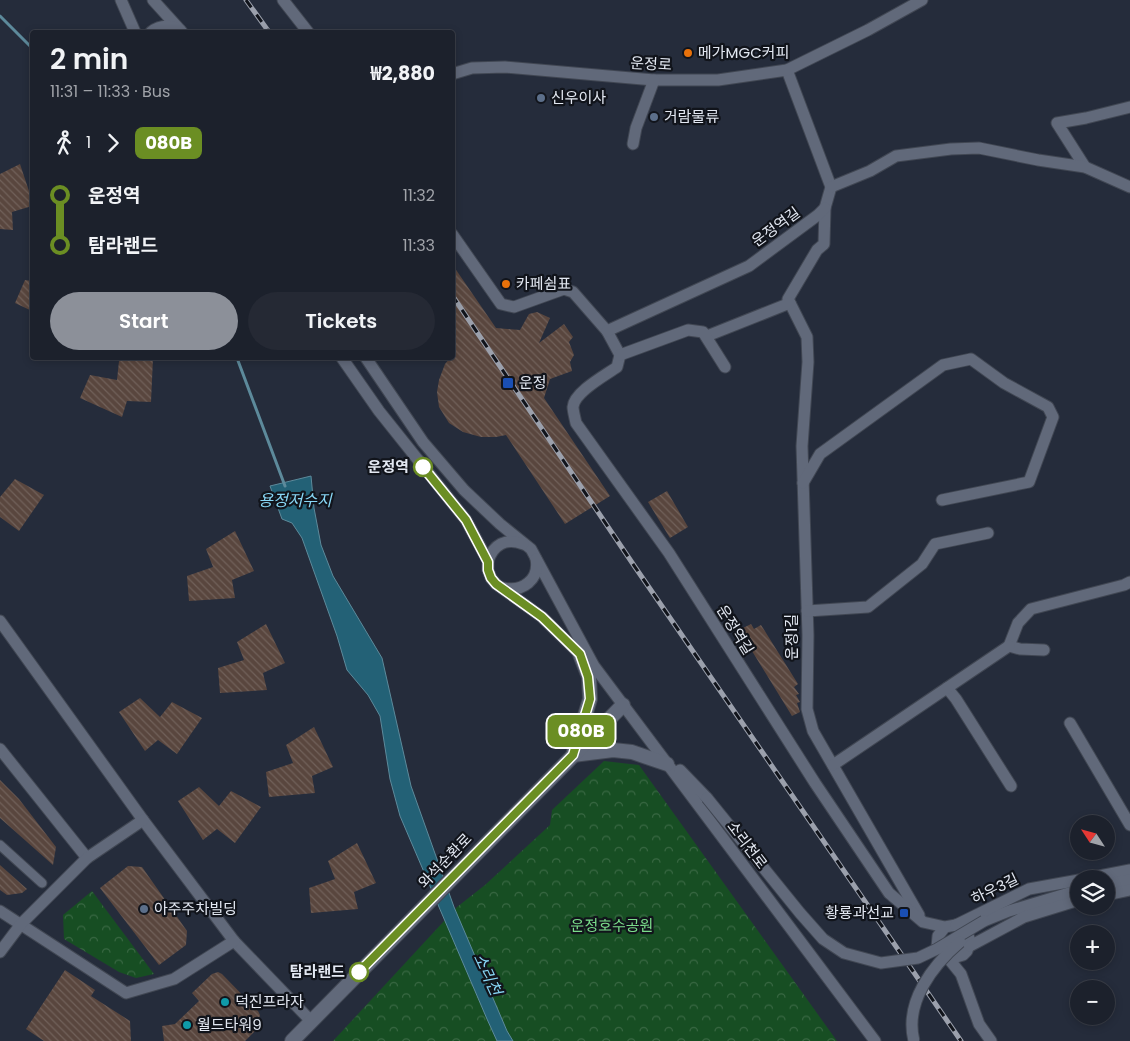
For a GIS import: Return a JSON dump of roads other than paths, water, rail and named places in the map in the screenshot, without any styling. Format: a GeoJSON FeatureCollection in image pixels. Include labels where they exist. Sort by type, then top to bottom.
{"type":"FeatureCollection","features":[{"type":"Feature","properties":{"kind":"street"},"geometry":{"type":"LineString","coordinates":[[121,0],[134,30]]}},
{"type":"Feature","properties":{"kind":"street"},"geometry":{"type":"LineString","coordinates":[[153,0],[180,30]]}},
{"type":"Feature","properties":{"kind":"street"},"geometry":{"type":"LineString","coordinates":[[283,0],[306,30]]}},
{"type":"Feature","properties":{"kind":"street","name":"운정로"},"geometry":{"type":"LineString","coordinates":[[455,73],[472,68],[505,67],[654,80],[718,80],[787,70],[868,30],[922,0]]}},
{"type":"Feature","properties":{"kind":"street"},"geometry":{"type":"LineString","coordinates":[[155,30],[167,26],[177,30]]}},
{"type":"Feature","properties":{"kind":"street"},"geometry":{"type":"LineString","coordinates":[[707,336],[790,302],[788,298],[817,250],[824,244],[825,208],[831,187],[787,70]]}},
{"type":"Feature","properties":{"kind":"street"},"geometry":{"type":"LineString","coordinates":[[633,144],[636,128],[654,80]]}},
{"type":"Feature","properties":{"kind":"street"},"geometry":{"type":"LineString","coordinates":[[1085,167],[1057,123],[1130,107]]}},
{"type":"Feature","properties":{"kind":"street"},"geometry":{"type":"LineString","coordinates":[[831,187],[870,171],[896,156],[951,149],[979,148],[1085,167],[1130,187]]}},
{"type":"Feature","properties":{"kind":"street","name":"운정역길"},"geometry":{"type":"LineString","coordinates":[[608,332],[749,266],[825,208]]}},
{"type":"Feature","properties":{"kind":"street"},"geometry":{"type":"LineString","coordinates":[[455,238],[501,304],[514,307],[564,289],[573,292],[608,332],[620,355],[688,330],[703,332],[725,367]]}},
{"type":"Feature","properties":{"kind":"street","name":"운정1길"},"geometry":{"type":"LineString","coordinates":[[790,302],[807,337],[808,362],[802,446],[807,611],[807,710],[812,731],[923,922],[937,941]]}},
{"type":"Feature","properties":{"kind":"street","name":"운정역길"},"geometry":{"type":"LineString","coordinates":[[620,355],[617,367],[576,398],[573,407],[576,423],[669,553],[815,783],[889,893],[923,922]]}},
{"type":"Feature","properties":{"kind":"street"},"geometry":{"type":"LineString","coordinates":[[803,483],[820,454],[943,365],[970,359],[1004,383],[1048,407],[1053,417],[1029,482],[942,500]]}},
{"type":"Feature","properties":{"kind":"street"},"geometry":{"type":"LineString","coordinates":[[343,360],[379,411],[455,504],[466,520],[488,562]]}},
{"type":"Feature","properties":{"kind":"street"},"geometry":{"type":"LineString","coordinates":[[367,360],[424,442],[464,490],[500,524],[531,549],[594,666]]}},
{"type":"Feature","properties":{"kind":"street"},"geometry":{"type":"LineString","coordinates":[[807,611],[868,607],[922,564],[934,544],[988,533]]}},
{"type":"Feature","properties":{"kind":"street"},"geometry":{"type":"LineString","coordinates":[[525,544],[510,541],[496,547],[488,562],[491,578],[496,584],[542,617],[594,666]]}},
{"type":"Feature","properties":{"kind":"street"},"geometry":{"type":"LineString","coordinates":[[504,588],[512,590],[527,584],[533,578],[536,571],[535,556]]}},
{"type":"Feature","properties":{"kind":"street"},"geometry":{"type":"LineString","coordinates":[[833,765],[1010,646],[1018,623],[1031,609],[1130,582]]}},
{"type":"Feature","properties":{"kind":"street"},"geometry":{"type":"LineString","coordinates":[[0,621],[143,820],[234,941],[311,1021]]}},
{"type":"Feature","properties":{"kind":"street"},"geometry":{"type":"LineString","coordinates":[[1010,646],[1020,649],[1044,650]]}},
{"type":"Feature","properties":{"kind":"street"},"geometry":{"type":"LineString","coordinates":[[580,654],[588,677],[590,699],[573,755],[613,750],[632,752],[667,764]]}},
{"type":"Feature","properties":{"kind":"street","name":"소리천로"},"geometry":{"type":"LineString","coordinates":[[594,666],[875,1041]]}},
{"type":"Feature","properties":{"kind":"street"},"geometry":{"type":"LineString","coordinates":[[947,688],[956,699],[1011,786]]}},
{"type":"Feature","properties":{"kind":"street","name":"와석순환로"},"geometry":{"type":"LineString","coordinates":[[292,1041],[623,705]]}},
{"type":"Feature","properties":{"kind":"street"},"geometry":{"type":"LineString","coordinates":[[1070,723],[1130,825]]}},
{"type":"Feature","properties":{"kind":"street"},"geometry":{"type":"LineString","coordinates":[[642,730],[707,798],[823,939],[844,953],[881,963],[918,958],[984,921],[1009,911],[1070,893]]}},
{"type":"Feature","properties":{"kind":"street"},"geometry":{"type":"LineString","coordinates":[[0,749],[87,858]]}},
{"type":"Feature","properties":{"kind":"street"},"geometry":{"type":"LineString","coordinates":[[0,952],[21,924],[87,858],[143,820]]}},
{"type":"Feature","properties":{"kind":"street"},"geometry":{"type":"LineString","coordinates":[[0,845],[42,883]]}},
{"type":"Feature","properties":{"kind":"street"},"geometry":{"type":"LineString","coordinates":[[1115,873],[1130,870]]}},
{"type":"Feature","properties":{"kind":"street"},"geometry":{"type":"LineString","coordinates":[[1115,882],[1130,880]]}},
{"type":"Feature","properties":{"kind":"street","name":"하우3길"},"geometry":{"type":"LineString","coordinates":[[950,926],[1029,889],[1070,882]]}},
{"type":"Feature","properties":{"kind":"street"},"geometry":{"type":"LineString","coordinates":[[1115,893],[1130,890]]}},
{"type":"Feature","properties":{"kind":"street"},"geometry":{"type":"LineString","coordinates":[[948,958],[959,958],[966,951],[1024,917],[1070,903]]}},
{"type":"Feature","properties":{"kind":"street"},"geometry":{"type":"LineString","coordinates":[[0,911],[126,993],[174,979],[234,941]]}},
{"type":"Feature","properties":{"kind":"street"},"geometry":{"type":"LineString","coordinates":[[914,1041],[912,1031],[916,1005],[928,975],[944,956],[984,921]]}},
{"type":"Feature","properties":{"kind":"street"},"geometry":{"type":"LineString","coordinates":[[923,922],[961,927],[969,935],[961,974]]}},
{"type":"Feature","properties":{"kind":"street"},"geometry":{"type":"LineString","coordinates":[[950,926],[938,936],[937,941],[940,951],[961,974],[979,1024],[990,1041]]}},
{"type":"Feature","properties":{"kind":"water","name":"용정저수지"},"geometry":{"type":"Polygon","coordinates":[[[311,476],[314,508],[321,545],[333,576],[382,658],[411,786],[454,907],[513,1041],[497,1041],[487,1019],[400,816],[390,779],[380,716],[368,695],[347,670],[337,636],[302,538],[292,523],[282,519],[270,486],[311,476]]]}},
{"type":"Feature","properties":{"kind":"waterway"},"geometry":{"type":"LineString","coordinates":[[0,16],[30,46]]}},
{"type":"Feature","properties":{"kind":"waterway"},"geometry":{"type":"LineString","coordinates":[[238,360],[285,486]]}},
{"type":"Feature","properties":{"kind":"railway"},"geometry":{"type":"LineString","coordinates":[[246,0],[268,30]]}},
{"type":"Feature","properties":{"kind":"railway"},"geometry":{"type":"LineString","coordinates":[[455,299],[635,567],[961,1041]]}},
{"type":"Feature","properties":{"kind":"place","name":"메가MGC커피"},"geometry":{"type":"Point","coordinates":[688,53]}},
{"type":"Feature","properties":{"kind":"place","name":"신우이사"},"geometry":{"type":"Point","coordinates":[541,98]}},
{"type":"Feature","properties":{"kind":"place","name":"거람물류"},"geometry":{"type":"Point","coordinates":[654,117]}},
{"type":"Feature","properties":{"kind":"place","name":"카페쉼표"},"geometry":{"type":"Point","coordinates":[506,284]}},
{"type":"Feature","properties":{"kind":"place","name":"운정"},"geometry":{"type":"Point","coordinates":[508,383]}},
{"type":"Feature","properties":{"kind":"place","name":"운정역"},"geometry":{"type":"Point","coordinates":[423,467]}},
{"type":"Feature","properties":{"kind":"place","name":"아주주차빌딩"},"geometry":{"type":"Point","coordinates":[144,909]}},
{"type":"Feature","properties":{"kind":"place","name":"황룡과선교"},"geometry":{"type":"Point","coordinates":[904,913]}},
{"type":"Feature","properties":{"kind":"place","name":"탐라랜드"},"geometry":{"type":"Point","coordinates":[359,972]}},
{"type":"Feature","properties":{"kind":"place","name":"덕진프라자"},"geometry":{"type":"Point","coordinates":[225,1002]}},
{"type":"Feature","properties":{"kind":"place","name":"월드타워9"},"geometry":{"type":"Point","coordinates":[187,1025]}},
{"type":"Feature","properties":{"kind":"park label","name":"운정호수공원"},"geometry":{"type":"Point","coordinates":[612,926]}},
{"type":"Feature","properties":{"kind":"water label","name":"소리천"},"geometry":{"type":"Point","coordinates":[488,974]}}]}
